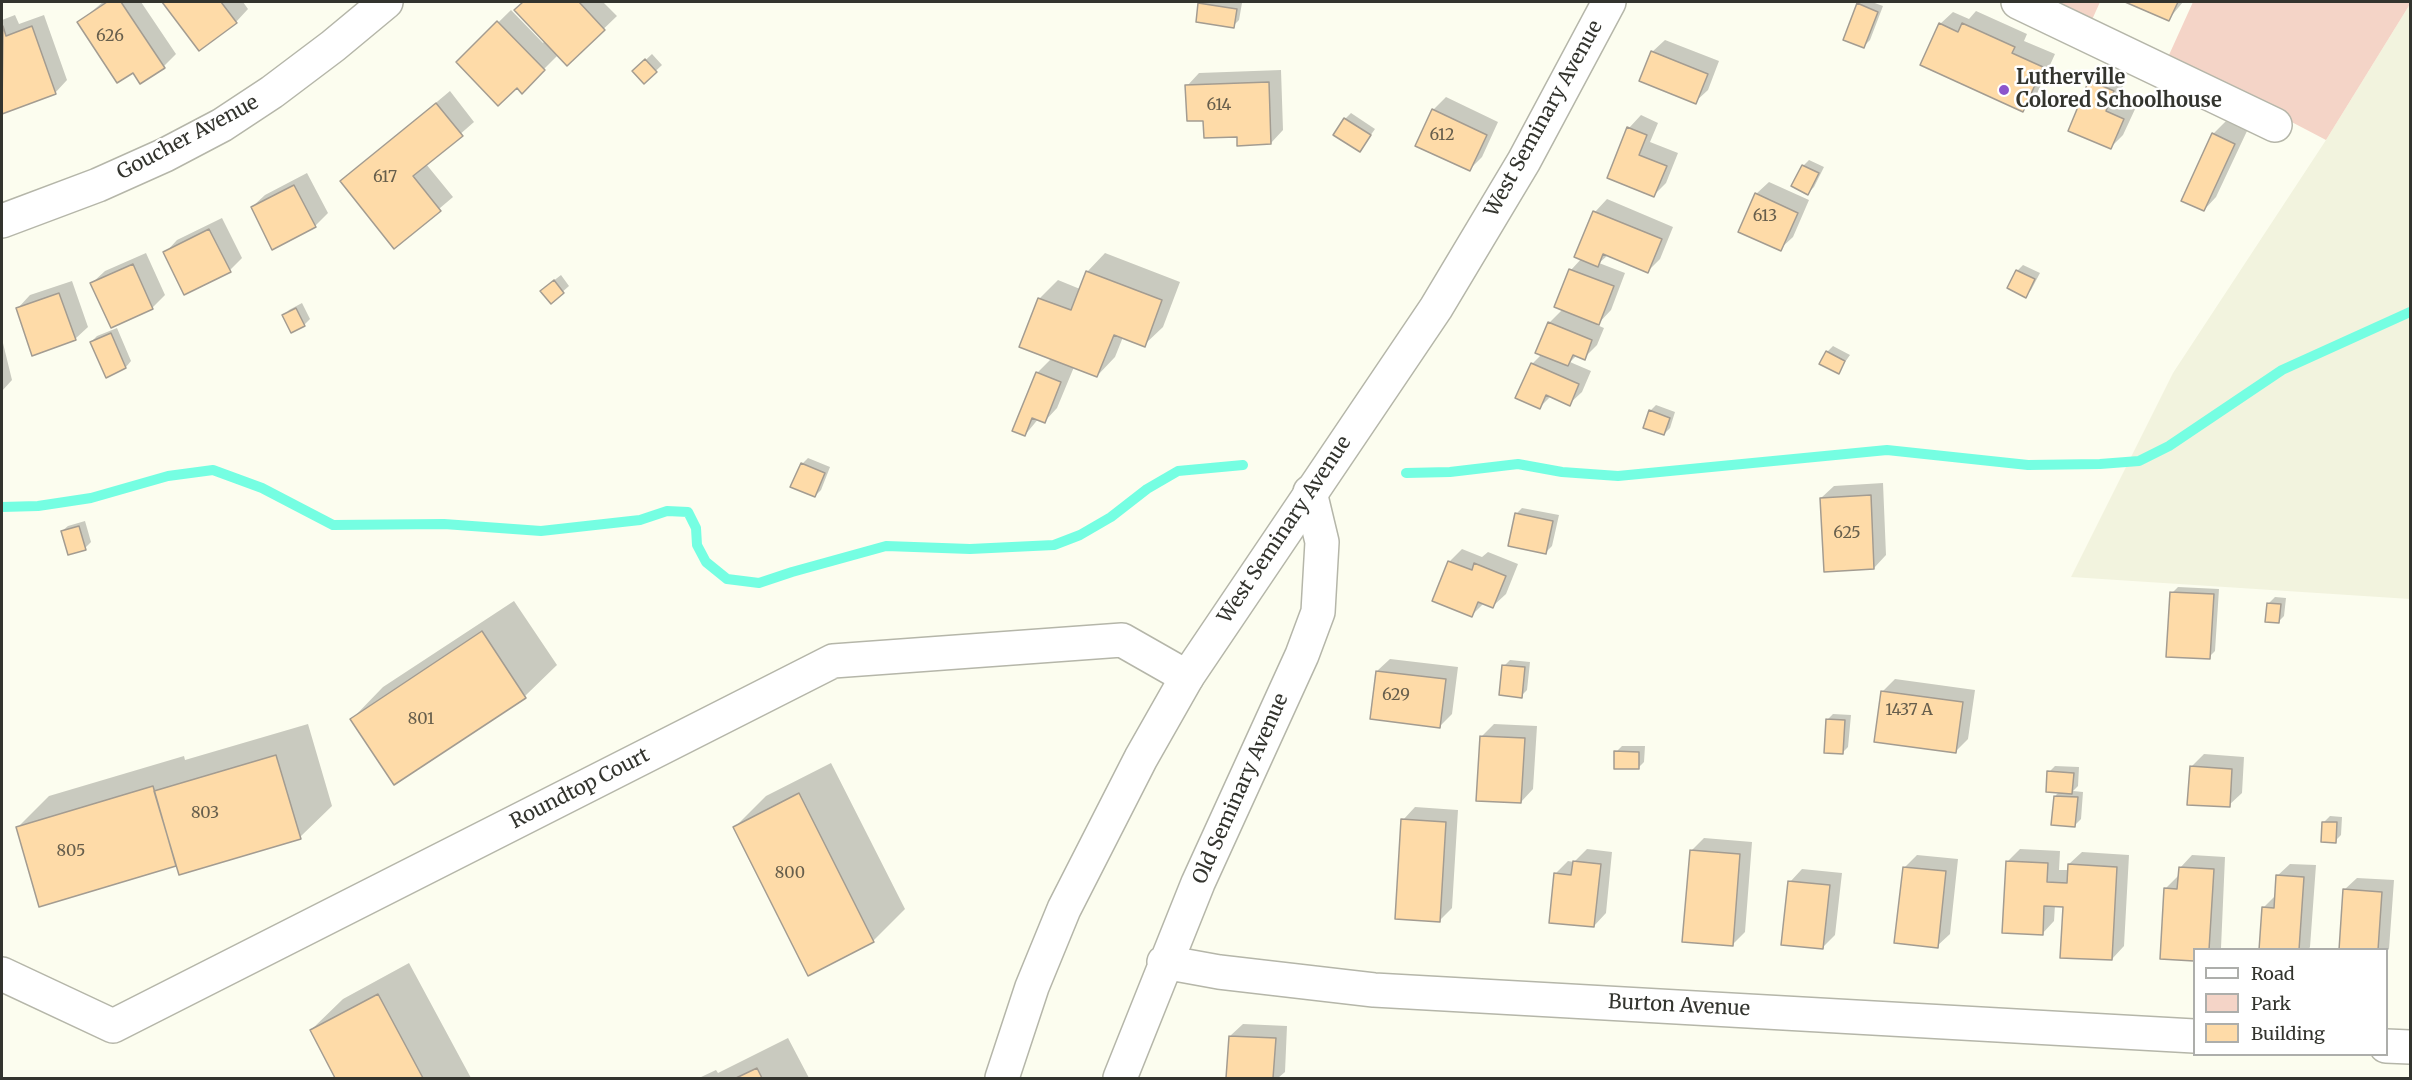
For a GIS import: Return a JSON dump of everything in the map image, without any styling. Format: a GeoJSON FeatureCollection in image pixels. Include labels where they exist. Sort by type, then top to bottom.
{"type":"FeatureCollection","features":[{"type":"Feature","properties":{"kind":"street","name":"Goucher Avenue"},"geometry":{"type":"LineString","coordinates":[[2,221],[98,185],[222,125],[272,92],[386,2]]}},
{"type":"Feature","properties":{"kind":"street","name":"West Seminary Avenue"},"geometry":{"type":"LineString","coordinates":[[1002,1078],[1032,987],[1064,909],[1136,768],[1187,677],[1436,308],[1524,161],[1609,2]]}},
{"type":"Feature","properties":{"kind":"street"},"geometry":{"type":"LineString","coordinates":[[2018,2],[2275,125]]}},
{"type":"Feature","properties":{"kind":"street","name":"Old Seminary Avenue"},"geometry":{"type":"LineString","coordinates":[[1120,1078],[1164,962],[1302,655],[1318,612],[1322,542],[1310,492]]}},
{"type":"Feature","properties":{"kind":"street","name":"Roundtop Court"},"geometry":{"type":"LineString","coordinates":[[2,974],[113,1026],[833,661],[1122,640],[1187,677]]}},
{"type":"Feature","properties":{"kind":"street","name":"Burton Avenue"},"geometry":{"type":"LineString","coordinates":[[1164,962],[1218,972],[1374,990],[2193,1036]]}},
{"type":"Feature","properties":{"kind":"street"},"geometry":{"type":"LineString","coordinates":[[2388,1046],[2410,1047]]}},
{"type":"Feature","properties":{"kind":"shaded area"},"geometry":{"type":"Polygon","coordinates":[[[2410,4],[2410,599],[2071,577],[2173,373],[2326,140],[2410,4]]]}},
{"type":"Feature","properties":{"kind":"green space"},"geometry":{"type":"Polygon","coordinates":[[[2048,2],[2100,2],[2091,22],[2048,2]]]}},
{"type":"Feature","properties":{"kind":"green space"},"geometry":{"type":"Polygon","coordinates":[[[2193,2],[2410,2],[2410,4],[2326,140],[2242,96],[2164,66],[2193,2]]]}},
{"type":"Feature","properties":{"kind":"building"},"geometry":{"type":"Polygon","coordinates":[[[107,2],[121,2],[165,68],[140,84],[133,73],[117,83],[77,22],[107,2]]]}},
{"type":"Feature","properties":{"kind":"building"},"geometry":{"type":"Polygon","coordinates":[[[162,2],[221,2],[237,23],[199,51],[162,2]]]}},
{"type":"Feature","properties":{"kind":"building"},"geometry":{"type":"Polygon","coordinates":[[[523,2],[579,2],[605,30],[567,66],[514,10],[523,2]]]}},
{"type":"Feature","properties":{"kind":"building"},"geometry":{"type":"Polygon","coordinates":[[[2125,2],[2178,2],[2169,21],[2125,2]]]}},
{"type":"Feature","properties":{"kind":"building"},"geometry":{"type":"Polygon","coordinates":[[[1198,3],[1237,9],[1234,28],[1196,22],[1198,3]]]}},
{"type":"Feature","properties":{"kind":"building"},"geometry":{"type":"Polygon","coordinates":[[[1857,3],[1878,12],[1864,48],[1843,40],[1857,3]]]}},
{"type":"Feature","properties":{"kind":"building"},"geometry":{"type":"Polygon","coordinates":[[[497,21],[545,70],[522,94],[517,88],[498,106],[456,62],[497,21]]]}},
{"type":"Feature","properties":{"kind":"building","name":"Lutherville Colored Schoolhouse"},"geometry":{"type":"Polygon","coordinates":[[[1939,23],[1958,32],[1962,23],[2015,47],[2012,53],[2043,67],[2023,112],[1920,65],[1939,23]]]}},
{"type":"Feature","properties":{"kind":"building"},"geometry":{"type":"Polygon","coordinates":[[[3,26],[6,36],[32,26],[56,94],[2,114],[3,26]]]}},
{"type":"Feature","properties":{"kind":"building"},"geometry":{"type":"Polygon","coordinates":[[[1651,51],[1708,74],[1696,104],[1639,81],[1651,51]]]}},
{"type":"Feature","properties":{"kind":"building"},"geometry":{"type":"Polygon","coordinates":[[[645,59],[657,72],[644,84],[632,71],[645,59]]]}},
{"type":"Feature","properties":{"kind":"building"},"geometry":{"type":"Polygon","coordinates":[[[2089,80],[2114,91],[2106,111],[2124,119],[2111,149],[2068,131],[2089,80]]]}},
{"type":"Feature","properties":{"kind":"building"},"geometry":{"type":"Polygon","coordinates":[[[1269,82],[1271,144],[1237,146],[1237,137],[1204,138],[1203,121],[1187,121],[1185,85],[1269,82]]]}},
{"type":"Feature","properties":{"kind":"building"},"geometry":{"type":"Polygon","coordinates":[[[436,103],[463,136],[413,176],[441,211],[394,249],[340,181],[436,103]]]}},
{"type":"Feature","properties":{"kind":"building"},"geometry":{"type":"Polygon","coordinates":[[[1432,109],[1487,135],[1470,171],[1415,146],[1432,109]]]}},
{"type":"Feature","properties":{"kind":"building"},"geometry":{"type":"Polygon","coordinates":[[[1344,118],[1371,135],[1360,152],[1333,135],[1344,118]]]}},
{"type":"Feature","properties":{"kind":"building"},"geometry":{"type":"Polygon","coordinates":[[[1627,127],[1647,135],[1639,155],[1667,166],[1654,197],[1607,178],[1627,127]]]}},
{"type":"Feature","properties":{"kind":"building"},"geometry":{"type":"Polygon","coordinates":[[[2212,133],[2235,144],[2204,211],[2181,201],[2212,133]]]}},
{"type":"Feature","properties":{"kind":"building"},"geometry":{"type":"Polygon","coordinates":[[[1802,165],[1819,173],[1808,195],[1791,186],[1802,165]]]}},
{"type":"Feature","properties":{"kind":"building"},"geometry":{"type":"Polygon","coordinates":[[[294,185],[316,227],[272,250],[251,207],[294,185]]]}},
{"type":"Feature","properties":{"kind":"building"},"geometry":{"type":"Polygon","coordinates":[[[1755,193],[1798,213],[1781,251],[1738,232],[1755,193]]]}},
{"type":"Feature","properties":{"kind":"building"},"geometry":{"type":"Polygon","coordinates":[[[1593,211],[1662,239],[1648,273],[1603,254],[1598,267],[1574,257],[1593,211]]]}},
{"type":"Feature","properties":{"kind":"building"},"geometry":{"type":"Polygon","coordinates":[[[209,229],[231,272],[184,295],[163,252],[209,229]]]}},
{"type":"Feature","properties":{"kind":"building"},"geometry":{"type":"Polygon","coordinates":[[[133,264],[153,309],[111,328],[90,283],[133,264]]]}},
{"type":"Feature","properties":{"kind":"building"},"geometry":{"type":"Polygon","coordinates":[[[1569,269],[1614,286],[1599,325],[1554,307],[1569,269]]]}},
{"type":"Feature","properties":{"kind":"building"},"geometry":{"type":"Polygon","coordinates":[[[2016,270],[2035,279],[2026,298],[2007,288],[2016,270]]]}},
{"type":"Feature","properties":{"kind":"building"},"geometry":{"type":"Polygon","coordinates":[[[1086,271],[1162,300],[1145,347],[1114,335],[1097,377],[1019,347],[1038,298],[1071,310],[1086,271]]]}},
{"type":"Feature","properties":{"kind":"building"},"geometry":{"type":"Polygon","coordinates":[[[554,280],[564,293],[551,304],[540,291],[554,280]]]}},
{"type":"Feature","properties":{"kind":"building"},"geometry":{"type":"Polygon","coordinates":[[[59,293],[76,340],[32,356],[16,308],[59,293]]]}},
{"type":"Feature","properties":{"kind":"building"},"geometry":{"type":"Polygon","coordinates":[[[296,308],[305,326],[291,333],[282,315],[296,308]]]}},
{"type":"Feature","properties":{"kind":"building"},"geometry":{"type":"Polygon","coordinates":[[[1548,322],[1592,340],[1585,360],[1573,355],[1568,366],[1535,353],[1548,322]]]}},
{"type":"Feature","properties":{"kind":"building"},"geometry":{"type":"Polygon","coordinates":[[[111,333],[126,368],[106,378],[90,342],[111,333]]]}},
{"type":"Feature","properties":{"kind":"building"},"geometry":{"type":"Polygon","coordinates":[[[1826,351],[1845,361],[1839,374],[1819,364],[1826,351]]]}},
{"type":"Feature","properties":{"kind":"building"},"geometry":{"type":"Polygon","coordinates":[[[1531,363],[1579,384],[1570,406],[1546,395],[1540,409],[1515,398],[1531,363]]]}},
{"type":"Feature","properties":{"kind":"building"},"geometry":{"type":"Polygon","coordinates":[[[1036,372],[1061,382],[1045,423],[1032,418],[1025,436],[1012,431],[1036,372]]]}},
{"type":"Feature","properties":{"kind":"building"},"geometry":{"type":"Polygon","coordinates":[[[1649,410],[1670,418],[1664,435],[1643,428],[1649,410]]]}},
{"type":"Feature","properties":{"kind":"building"},"geometry":{"type":"Polygon","coordinates":[[[801,463],[825,473],[815,497],[790,487],[801,463]]]}},
{"type":"Feature","properties":{"kind":"building"},"geometry":{"type":"Polygon","coordinates":[[[1871,495],[1874,569],[1824,572],[1820,498],[1871,495]]]}},
{"type":"Feature","properties":{"kind":"building"},"geometry":{"type":"Polygon","coordinates":[[[1515,513],[1553,521],[1546,554],[1508,546],[1515,513]]]}},
{"type":"Feature","properties":{"kind":"building"},"geometry":{"type":"Polygon","coordinates":[[[79,526],[86,550],[68,555],[61,531],[79,526]]]}},
{"type":"Feature","properties":{"kind":"building"},"geometry":{"type":"Polygon","coordinates":[[[1448,561],[1472,570],[1474,563],[1506,576],[1493,608],[1478,602],[1472,617],[1432,601],[1448,561]]]}},
{"type":"Feature","properties":{"kind":"building"},"geometry":{"type":"Polygon","coordinates":[[[2170,592],[2214,594],[2210,659],[2166,657],[2170,592]]]}},
{"type":"Feature","properties":{"kind":"building"},"geometry":{"type":"Polygon","coordinates":[[[2267,603],[2281,604],[2279,623],[2265,622],[2267,603]]]}},
{"type":"Feature","properties":{"kind":"building"},"geometry":{"type":"Polygon","coordinates":[[[482,631],[526,698],[394,785],[350,719],[482,631]]]}},
{"type":"Feature","properties":{"kind":"building"},"geometry":{"type":"Polygon","coordinates":[[[1502,665],[1525,667],[1522,698],[1499,695],[1502,665]]]}},
{"type":"Feature","properties":{"kind":"building"},"geometry":{"type":"Polygon","coordinates":[[[1376,671],[1446,679],[1440,728],[1370,719],[1376,671]]]}},
{"type":"Feature","properties":{"kind":"building"},"geometry":{"type":"Polygon","coordinates":[[[1881,691],[1963,702],[1956,753],[1874,742],[1881,691]]]}},
{"type":"Feature","properties":{"kind":"building"},"geometry":{"type":"Polygon","coordinates":[[[1826,719],[1845,720],[1843,754],[1824,753],[1826,719]]]}},
{"type":"Feature","properties":{"kind":"building"},"geometry":{"type":"Polygon","coordinates":[[[1480,736],[1525,738],[1521,803],[1476,801],[1480,736]]]}},
{"type":"Feature","properties":{"kind":"building"},"geometry":{"type":"Polygon","coordinates":[[[1614,751],[1639,752],[1639,769],[1614,769],[1614,751]]]}},
{"type":"Feature","properties":{"kind":"building"},"geometry":{"type":"Polygon","coordinates":[[[276,755],[301,839],[179,875],[154,791],[276,755]]]}},
{"type":"Feature","properties":{"kind":"building"},"geometry":{"type":"Polygon","coordinates":[[[2190,766],[2232,769],[2230,807],[2187,805],[2190,766]]]}},
{"type":"Feature","properties":{"kind":"building"},"geometry":{"type":"Polygon","coordinates":[[[2047,771],[2074,773],[2072,794],[2046,792],[2047,771]]]}},
{"type":"Feature","properties":{"kind":"building"},"geometry":{"type":"Polygon","coordinates":[[[153,786],[176,866],[39,907],[16,827],[153,786]]]}},
{"type":"Feature","properties":{"kind":"building"},"geometry":{"type":"Polygon","coordinates":[[[799,793],[874,942],[808,976],[733,827],[799,793]]]}},
{"type":"Feature","properties":{"kind":"building"},"geometry":{"type":"Polygon","coordinates":[[[2054,796],[2078,797],[2075,827],[2051,825],[2054,796]]]}},
{"type":"Feature","properties":{"kind":"building"},"geometry":{"type":"Polygon","coordinates":[[[1401,819],[1446,822],[1440,922],[1395,919],[1401,819]]]}},
{"type":"Feature","properties":{"kind":"building"},"geometry":{"type":"Polygon","coordinates":[[[2322,822],[2337,822],[2336,843],[2321,842],[2322,822]]]}},
{"type":"Feature","properties":{"kind":"building"},"geometry":{"type":"Polygon","coordinates":[[[1690,850],[1740,854],[1733,946],[1682,942],[1690,850]]]}},
{"type":"Feature","properties":{"kind":"building"},"geometry":{"type":"Polygon","coordinates":[[[1573,861],[1601,864],[1594,927],[1549,923],[1554,873],[1571,875],[1573,861]]]}},
{"type":"Feature","properties":{"kind":"building"},"geometry":{"type":"Polygon","coordinates":[[[2006,861],[2048,863],[2047,882],[2067,883],[2068,864],[2117,867],[2112,960],[2060,958],[2063,907],[2044,906],[2043,935],[2002,933],[2006,861]]]}},
{"type":"Feature","properties":{"kind":"building"},"geometry":{"type":"Polygon","coordinates":[[[1903,867],[1946,871],[1938,948],[1894,943],[1903,867]]]}},
{"type":"Feature","properties":{"kind":"building"},"geometry":{"type":"Polygon","coordinates":[[[2179,867],[2214,869],[2209,948],[2193,948],[2193,961],[2160,959],[2164,888],[2177,889],[2179,867]]]}},
{"type":"Feature","properties":{"kind":"building"},"geometry":{"type":"Polygon","coordinates":[[[2276,875],[2304,877],[2299,948],[2259,948],[2262,907],[2274,908],[2276,875]]]}},
{"type":"Feature","properties":{"kind":"building"},"geometry":{"type":"Polygon","coordinates":[[[1788,881],[1830,885],[1823,949],[1781,945],[1788,881]]]}},
{"type":"Feature","properties":{"kind":"building"},"geometry":{"type":"Polygon","coordinates":[[[2343,889],[2382,892],[2378,948],[2339,948],[2343,889]]]}},
{"type":"Feature","properties":{"kind":"building"},"geometry":{"type":"Polygon","coordinates":[[[378,994],[423,1078],[335,1078],[310,1030],[378,994]]]}},
{"type":"Feature","properties":{"kind":"building"},"geometry":{"type":"Polygon","coordinates":[[[1229,1036],[1276,1038],[1273,1078],[1226,1078],[1229,1036]]]}},
{"type":"Feature","properties":{"kind":"building"},"geometry":{"type":"Polygon","coordinates":[[[757,1068],[762,1078],[736,1078],[757,1068]]]}},
{"type":"Feature","properties":{"kind":"waterway"},"geometry":{"type":"LineString","coordinates":[[1406,473],[1450,472],[1518,464],[1562,472],[1618,476],[1887,450],[2028,465],[2139,461],[2169,446],[2282,370],[2410,312]]}},
{"type":"Feature","properties":{"kind":"waterway"},"geometry":{"type":"LineString","coordinates":[[2,507],[38,506],[91,498],[168,476],[213,470],[262,488],[333,525],[444,524],[541,531],[640,520],[667,511],[688,512],[696,528],[697,545],[706,562],[727,579],[759,583],[886,546],[970,549],[1054,545],[1080,535],[1111,517],[1147,489],[1178,471],[1243,465]]}},
{"type":"Feature","properties":{"kind":"place","name":"Lutherville Colored Schoolhouse"},"geometry":{"type":"Point","coordinates":[2004,90]}}]}
